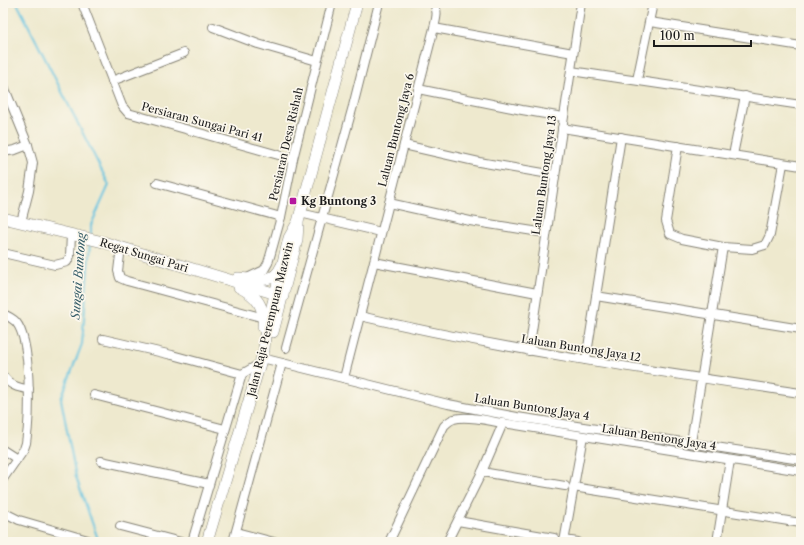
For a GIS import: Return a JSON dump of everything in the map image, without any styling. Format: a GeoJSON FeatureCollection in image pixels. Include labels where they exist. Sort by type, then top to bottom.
{"type":"FeatureCollection","features":[{"type":"Feature","properties":{"kind":"main road","name":"Jalan Raja Perempuan Mazwin"},"geometry":{"type":"LineString","coordinates":[[280,295],[285,258],[290,238],[299,217],[357,3]]}},
{"type":"Feature","properties":{"kind":"main road"},"geometry":{"type":"LineString","coordinates":[[263,353],[272,338],[280,295],[297,240],[299,217]]}},
{"type":"Feature","properties":{"kind":"main road","name":"Regat Sungai Pari"},"geometry":{"type":"LineString","coordinates":[[3,218],[121,247],[280,295]]}},
{"type":"Feature","properties":{"kind":"main road"},"geometry":{"type":"LineString","coordinates":[[228,280],[235,278],[268,279],[280,270],[285,258]]}},
{"type":"Feature","properties":{"kind":"main road"},"geometry":{"type":"LineString","coordinates":[[228,280],[252,295],[259,303],[264,318],[262,333],[263,353]]}},
{"type":"Feature","properties":{"kind":"main road","name":"Jalan Raja Perempuan Mazwin"},"geometry":{"type":"LineString","coordinates":[[207,542],[263,353]]}},
{"type":"Feature","properties":{"kind":"main road"},"geometry":{"type":"LineString","coordinates":[[215,542],[220,511],[220,498]]}},
{"type":"Feature","properties":{"kind":"street","name":"Persiaran Sungai Pari 41"},"geometry":{"type":"LineString","coordinates":[[82,3],[122,106],[128,113],[293,159]]}},
{"type":"Feature","properties":{"kind":"street","name":"Persiaran Desa Rishah"},"geometry":{"type":"LineString","coordinates":[[247,278],[261,272],[266,266],[271,253],[332,3]]}},
{"type":"Feature","properties":{"kind":"street"},"geometry":{"type":"LineString","coordinates":[[286,348],[379,3]]}},
{"type":"Feature","properties":{"kind":"street","name":"Laluan Buntong Jaya 6"},"geometry":{"type":"LineString","coordinates":[[344,378],[434,28],[437,12],[433,3]]}},
{"type":"Feature","properties":{"kind":"street","name":"Laluan Buntong Jaya 13"},"geometry":{"type":"LineString","coordinates":[[528,351],[581,3]]}},
{"type":"Feature","properties":{"kind":"street"},"geometry":{"type":"LineString","coordinates":[[637,80],[653,3]]}},
{"type":"Feature","properties":{"kind":"street"},"geometry":{"type":"LineString","coordinates":[[650,22],[801,46]]}},
{"type":"Feature","properties":{"kind":"street"},"geometry":{"type":"LineString","coordinates":[[213,28],[258,44],[317,61]]}},
{"type":"Feature","properties":{"kind":"street"},"geometry":{"type":"LineString","coordinates":[[434,28],[573,54]]}},
{"type":"Feature","properties":{"kind":"street"},"geometry":{"type":"LineString","coordinates":[[112,81],[184,53]]}},
{"type":"Feature","properties":{"kind":"street"},"geometry":{"type":"LineString","coordinates":[[571,70],[801,104]]}},
{"type":"Feature","properties":{"kind":"street"},"geometry":{"type":"LineString","coordinates":[[3,84],[28,145],[33,163],[29,191],[21,222]]}},
{"type":"Feature","properties":{"kind":"street"},"geometry":{"type":"LineString","coordinates":[[418,89],[564,117]]}},
{"type":"Feature","properties":{"kind":"street"},"geometry":{"type":"LineString","coordinates":[[733,155],[745,96]]}},
{"type":"Feature","properties":{"kind":"street"},"geometry":{"type":"LineString","coordinates":[[562,128],[801,166]]}},
{"type":"Feature","properties":{"kind":"street"},"geometry":{"type":"LineString","coordinates":[[586,360],[621,137]]}},
{"type":"Feature","properties":{"kind":"street"},"geometry":{"type":"LineString","coordinates":[[3,152],[15,150],[28,145]]}},
{"type":"Feature","properties":{"kind":"street"},"geometry":{"type":"LineString","coordinates":[[404,145],[479,162],[555,175]]}},
{"type":"Feature","properties":{"kind":"street"},"geometry":{"type":"LineString","coordinates":[[678,146],[666,221],[670,234],[682,239],[723,247],[752,249],[765,245],[770,235],[783,164]]}},
{"type":"Feature","properties":{"kind":"street"},"geometry":{"type":"LineString","coordinates":[[157,183],[281,216]]}},
{"type":"Feature","properties":{"kind":"street"},"geometry":{"type":"LineString","coordinates":[[389,203],[470,221],[546,234]]}},
{"type":"Feature","properties":{"kind":"street"},"geometry":{"type":"LineString","coordinates":[[299,217],[322,218],[382,232]]}},
{"type":"Feature","properties":{"kind":"street"},"geometry":{"type":"LineString","coordinates":[[3,253],[55,265],[67,262],[70,256],[73,234]]}},
{"type":"Feature","properties":{"kind":"street"},"geometry":{"type":"LineString","coordinates":[[121,247],[118,271],[120,278],[264,318]]}},
{"type":"Feature","properties":{"kind":"street"},"geometry":{"type":"LineString","coordinates":[[691,442],[723,247]]}},
{"type":"Feature","properties":{"kind":"street"},"geometry":{"type":"LineString","coordinates":[[374,262],[537,293]]}},
{"type":"Feature","properties":{"kind":"street"},"geometry":{"type":"LineString","coordinates":[[596,296],[801,329]]}},
{"type":"Feature","properties":{"kind":"street"},"geometry":{"type":"LineString","coordinates":[[3,314],[10,317],[17,323],[21,333],[27,358],[29,389],[26,443],[3,479]]}},
{"type":"Feature","properties":{"kind":"street","name":"Laluan Buntong Jaya 12"},"geometry":{"type":"LineString","coordinates":[[360,316],[528,351],[801,393]]}},
{"type":"Feature","properties":{"kind":"street"},"geometry":{"type":"LineString","coordinates":[[103,339],[172,355],[242,374]]}},
{"type":"Feature","properties":{"kind":"street"},"geometry":{"type":"LineString","coordinates":[[192,542],[242,374],[263,353]]}},
{"type":"Feature","properties":{"kind":"street","name":"Laluan Buntong Jaya 4"},"geometry":{"type":"LineString","coordinates":[[263,353],[282,363],[448,404],[517,417],[691,442],[801,460]]}},
{"type":"Feature","properties":{"kind":"street"},"geometry":{"type":"LineString","coordinates":[[233,542],[282,363]]}},
{"type":"Feature","properties":{"kind":"street"},"geometry":{"type":"LineString","coordinates":[[3,376],[9,384],[15,387],[29,389]]}},
{"type":"Feature","properties":{"kind":"street"},"geometry":{"type":"LineString","coordinates":[[94,395],[225,429]]}},
{"type":"Feature","properties":{"kind":"street","name":"Laluan Bentong Jaya 4"},"geometry":{"type":"LineString","coordinates":[[389,542],[444,426],[455,418],[503,423],[801,471]]}},
{"type":"Feature","properties":{"kind":"street"},"geometry":{"type":"LineString","coordinates":[[447,542],[482,472],[503,423]]}},
{"type":"Feature","properties":{"kind":"street"},"geometry":{"type":"LineString","coordinates":[[578,542],[564,541],[569,487],[583,436]]}},
{"type":"Feature","properties":{"kind":"street"},"geometry":{"type":"LineString","coordinates":[[3,450],[17,459]]}},
{"type":"Feature","properties":{"kind":"street"},"geometry":{"type":"LineString","coordinates":[[717,542],[730,460]]}},
{"type":"Feature","properties":{"kind":"street"},"geometry":{"type":"LineString","coordinates":[[101,461],[209,484]]}},
{"type":"Feature","properties":{"kind":"street"},"geometry":{"type":"LineString","coordinates":[[482,472],[801,523]]}},
{"type":"Feature","properties":{"kind":"street"},"geometry":{"type":"LineString","coordinates":[[3,512],[19,520],[88,540]]}},
{"type":"Feature","properties":{"kind":"street"},"geometry":{"type":"LineString","coordinates":[[458,521],[554,538]]}},
{"type":"Feature","properties":{"kind":"street"},"geometry":{"type":"LineString","coordinates":[[120,526],[181,542]]}},
{"type":"Feature","properties":{"kind":"street"},"geometry":{"type":"LineString","coordinates":[[236,532],[274,542]]}},
{"type":"Feature","properties":{"kind":"waterway","name":"Sungai Buntong"},"geometry":{"type":"LineString","coordinates":[[17,3],[109,185],[91,225],[91,234]]}},
{"type":"Feature","properties":{"kind":"waterway","name":"Sungai Buntong"},"geometry":{"type":"LineString","coordinates":[[90,243],[82,344],[61,399],[76,477],[99,542]]}},
{"type":"Feature","properties":{"kind":"place","name":"Kg Buntong 3"},"geometry":{"type":"Point","coordinates":[293,201]}}]}
